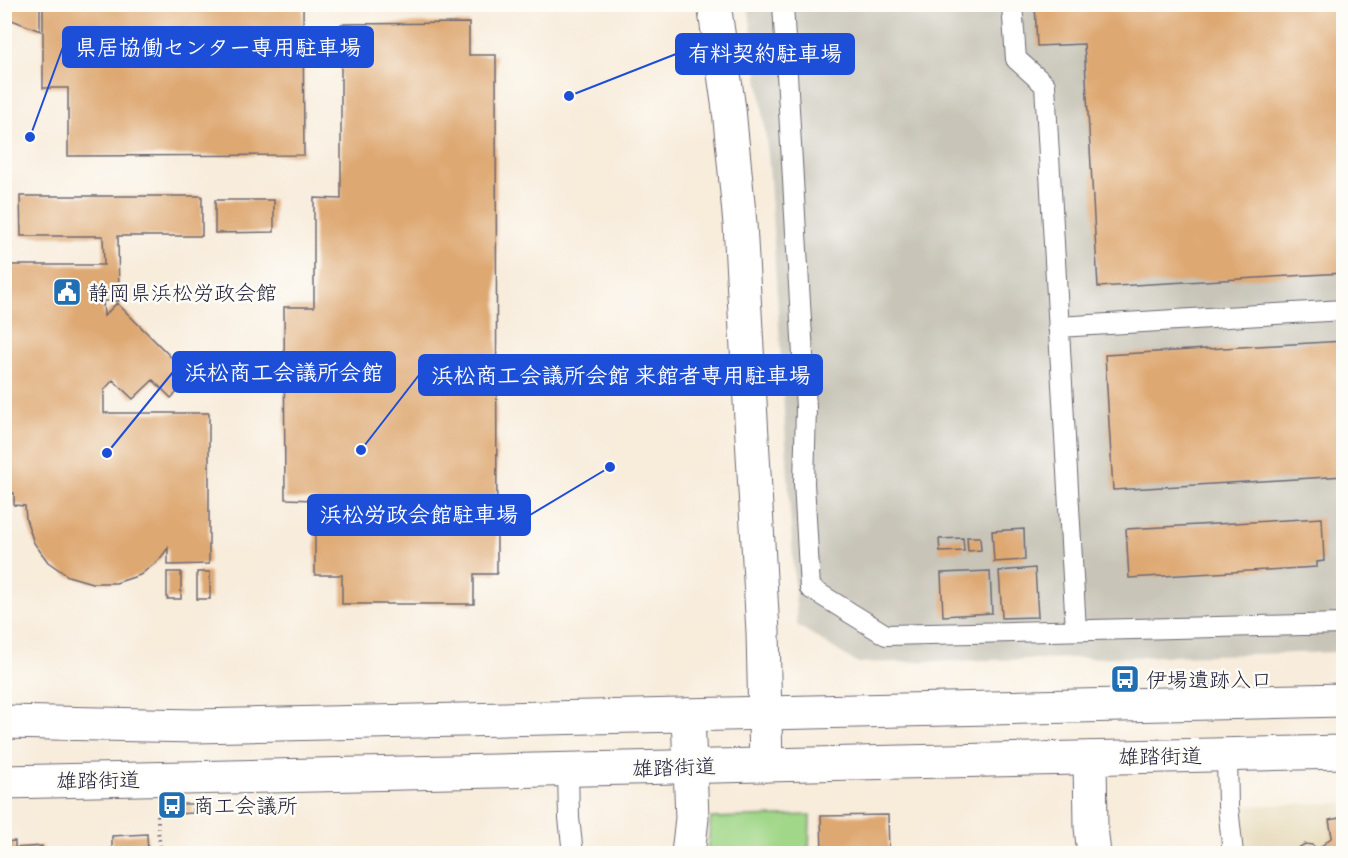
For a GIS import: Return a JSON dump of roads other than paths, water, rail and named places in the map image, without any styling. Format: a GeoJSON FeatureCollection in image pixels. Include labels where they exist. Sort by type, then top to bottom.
{"type":"FeatureCollection","features":[{"type":"Feature","properties":{"kind":"main road"},"geometry":{"type":"LineString","coordinates":[[714,4],[729,109],[740,225],[764,632],[766,765]]}},
{"type":"Feature","properties":{"kind":"main road"},"geometry":{"type":"LineString","coordinates":[[4,722],[196,726],[1344,700]]}},
{"type":"Feature","properties":{"kind":"main road"},"geometry":{"type":"LineString","coordinates":[[688,715],[692,818],[688,854]]}},
{"type":"Feature","properties":{"kind":"main road","name":"雄踏街道"},"geometry":{"type":"LineString","coordinates":[[4,782],[1344,752]]}},
{"type":"Feature","properties":{"kind":"main road"},"geometry":{"type":"LineString","coordinates":[[1090,758],[1091,827],[1094,854]]}},
{"type":"Feature","properties":{"kind":"lane"},"geometry":{"type":"LineString","coordinates":[[783,4],[806,408],[804,483],[810,588],[886,635],[1344,624]]}},
{"type":"Feature","properties":{"kind":"lane"},"geometry":{"type":"LineString","coordinates":[[1012,4],[1016,59],[1045,85],[1076,630]]}},
{"type":"Feature","properties":{"kind":"lane"},"geometry":{"type":"LineString","coordinates":[[1058,327],[1344,310]]}},
{"type":"Feature","properties":{"kind":"lane"},"geometry":{"type":"LineString","coordinates":[[1227,755],[1228,806],[1233,854]]}},
{"type":"Feature","properties":{"kind":"lane"},"geometry":{"type":"LineString","coordinates":[[568,769],[569,818],[573,854]]}},
{"type":"Feature","properties":{"kind":"place","name":"有料契約駐車場"},"geometry":{"type":"Point","coordinates":[569,96]}},
{"type":"Feature","properties":{"kind":"place","name":"県居協働センター専用駐車場"},"geometry":{"type":"Point","coordinates":[30,137]}},
{"type":"Feature","properties":{"kind":"place","name":"静岡県浜松労政会館"},"geometry":{"type":"Point","coordinates":[67,292]}},
{"type":"Feature","properties":{"kind":"place","name":"浜松商工会議所会館 来館者専用駐車場"},"geometry":{"type":"Point","coordinates":[361,450]}},
{"type":"Feature","properties":{"kind":"place","name":"浜松商工会議所会館"},"geometry":{"type":"Point","coordinates":[107,453]}},
{"type":"Feature","properties":{"kind":"place","name":"浜松労政会館駐車場"},"geometry":{"type":"Point","coordinates":[610,467]}},
{"type":"Feature","properties":{"kind":"place","name":"伊場遺跡入口"},"geometry":{"type":"Point","coordinates":[1125,679]}},
{"type":"Feature","properties":{"kind":"place","name":"商工会議所"},"geometry":{"type":"Point","coordinates":[172,805]}}]}
